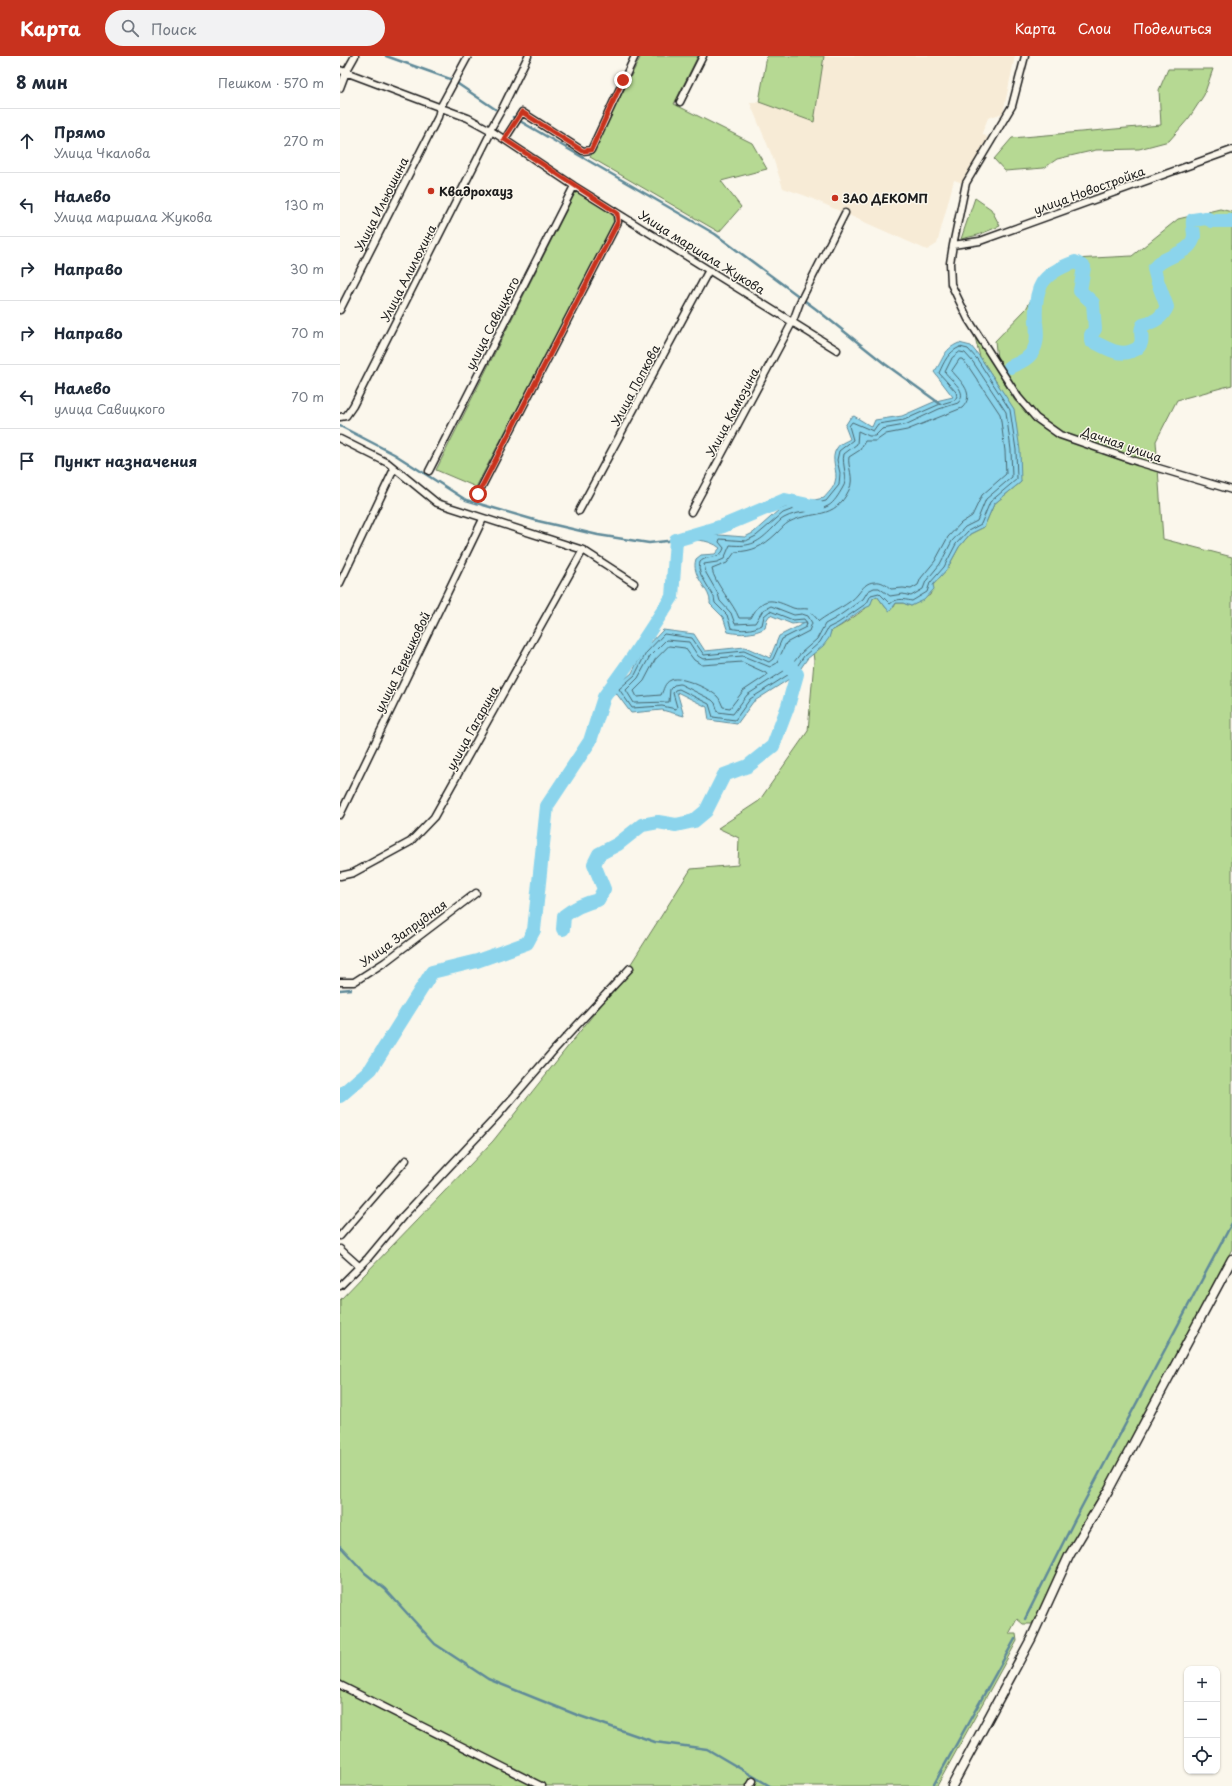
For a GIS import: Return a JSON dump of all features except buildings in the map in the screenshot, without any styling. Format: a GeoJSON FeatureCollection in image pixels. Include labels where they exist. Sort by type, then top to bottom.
{"type":"FeatureCollection","features":[{"type":"Feature","properties":{"kind":"street"},"geometry":{"type":"LineString","coordinates":[[340,88],[343,71],[355,56]]}},
{"type":"Feature","properties":{"kind":"street","name":"Улица Ильюшина"},"geometry":{"type":"LineString","coordinates":[[340,310],[438,116],[440,108],[468,56]]}},
{"type":"Feature","properties":{"kind":"street"},"geometry":{"type":"LineString","coordinates":[[490,132],[528,56]]}},
{"type":"Feature","properties":{"kind":"street"},"geometry":{"type":"LineString","coordinates":[[504,139],[522,112],[583,151],[591,150],[635,56]]}},
{"type":"Feature","properties":{"kind":"street"},"geometry":{"type":"LineString","coordinates":[[680,102],[703,56]]}},
{"type":"Feature","properties":{"kind":"street","name":"Дачная улица"},"geometry":{"type":"LineString","coordinates":[[1025,56],[1012,106],[966,183],[952,245],[950,263],[951,284],[968,318],[1018,396],[1036,418],[1060,435],[1138,462],[1232,490]]}},
{"type":"Feature","properties":{"kind":"street","name":"Улица маршала Жукова"},"geometry":{"type":"LineString","coordinates":[[343,71],[468,118],[504,139],[574,186],[837,350]]}},
{"type":"Feature","properties":{"kind":"street","name":"Улица Алилюхина"},"geometry":{"type":"LineString","coordinates":[[340,417],[346,416],[353,406],[490,132]]}},
{"type":"Feature","properties":{"kind":"street","name":"улица Новостройка"},"geometry":{"type":"LineString","coordinates":[[952,245],[980,241],[1232,150]]}},
{"type":"Feature","properties":{"kind":"street","name":"улица Савицкого"},"geometry":{"type":"LineString","coordinates":[[429,471],[574,186]]}},
{"type":"Feature","properties":{"kind":"street"},"geometry":{"type":"LineString","coordinates":[[478,494],[618,222],[617,213]]}},
{"type":"Feature","properties":{"kind":"street","name":"Улица Камозина"},"geometry":{"type":"LineString","coordinates":[[691,512],[793,322],[802,299],[844,213]]}},
{"type":"Feature","properties":{"kind":"street","name":"Улица Попкова"},"geometry":{"type":"LineString","coordinates":[[579,511],[710,270]]}},
{"type":"Feature","properties":{"kind":"street"},"geometry":{"type":"LineString","coordinates":[[340,439],[388,463],[437,503],[583,550],[634,583]]}},
{"type":"Feature","properties":{"kind":"street"},"geometry":{"type":"LineString","coordinates":[[340,583],[394,469]]}},
{"type":"Feature","properties":{"kind":"street","name":"улица Терешковой"},"geometry":{"type":"LineString","coordinates":[[340,815],[483,519]]}},
{"type":"Feature","properties":{"kind":"street","name":"улица Гагарина"},"geometry":{"type":"LineString","coordinates":[[340,876],[353,873],[410,842],[434,816],[583,550]]}},
{"type":"Feature","properties":{"kind":"street","name":"Улица Запрудная"},"geometry":{"type":"LineString","coordinates":[[340,982],[354,982],[385,962],[476,893]]}},
{"type":"Feature","properties":{"kind":"street"},"geometry":{"type":"LineString","coordinates":[[340,1286],[368,1258],[403,1216],[497,1116],[555,1049],[630,968]]}},
{"type":"Feature","properties":{"kind":"street"},"geometry":{"type":"LineString","coordinates":[[340,1236],[406,1160]]}},
{"type":"Feature","properties":{"kind":"street"},"geometry":{"type":"LineString","coordinates":[[340,1249],[359,1266]]}},
{"type":"Feature","properties":{"kind":"street"},"geometry":{"type":"LineString","coordinates":[[952,1786],[1031,1639],[1069,1556],[1109,1489],[1232,1259]]}},
{"type":"Feature","properties":{"kind":"street"},"geometry":{"type":"LineString","coordinates":[[340,1685],[541,1786]]}},
{"type":"Feature","properties":{"kind":"shaded area"},"geometry":{"type":"Polygon","coordinates":[[[824,56],[1015,56],[1003,113],[988,118],[982,133],[988,138],[963,183],[954,180],[937,244],[927,250],[806,196],[783,188],[773,158],[750,103],[759,102],[814,122],[824,56]]]}},
{"type":"Feature","properties":{"kind":"green space"},"geometry":{"type":"Polygon","coordinates":[[[641,56],[698,56],[674,104],[752,143],[767,169],[721,181],[741,207],[719,232],[590,157],[641,56]]]}},
{"type":"Feature","properties":{"kind":"green space"},"geometry":{"type":"Polygon","coordinates":[[[767,56],[824,56],[814,122],[759,102],[767,56]]]}},
{"type":"Feature","properties":{"kind":"green space"},"geometry":{"type":"Polygon","coordinates":[[[1168,69],[1213,69],[1204,95],[1189,118],[1169,141],[1139,149],[1096,150],[1057,159],[1044,168],[1005,171],[994,159],[1012,138],[1161,125],[1159,90],[1168,69]]]}},
{"type":"Feature","properties":{"kind":"green space"},"geometry":{"type":"Polygon","coordinates":[[[580,192],[612,213],[614,225],[476,487],[436,470],[575,193],[580,192]]]}},
{"type":"Feature","properties":{"kind":"green space"},"geometry":{"type":"Polygon","coordinates":[[[975,198],[991,209],[1000,226],[978,235],[961,239],[975,198]]]}},
{"type":"Feature","properties":{"kind":"green space"},"geometry":{"type":"Polygon","coordinates":[[[1220,209],[1232,212],[1232,385],[1177,400],[1156,441],[1163,539],[1232,557],[1232,1249],[1118,1466],[1083,1522],[1032,1624],[1023,1624],[1017,1619],[1009,1634],[1016,1634],[1017,1641],[937,1786],[340,1786],[340,1300],[493,1141],[620,981],[691,869],[738,865],[739,838],[718,828],[759,801],[808,731],[814,661],[813,652],[824,643],[831,631],[866,608],[877,596],[887,609],[894,607],[896,603],[903,603],[911,606],[930,595],[933,585],[947,569],[959,547],[970,534],[984,527],[994,504],[1021,482],[999,386],[980,357],[975,337],[989,357],[1015,401],[1020,405],[1021,393],[997,359],[995,341],[1026,309],[1048,268],[1073,259],[1132,256],[1178,219],[1220,209]]]}},
{"type":"Feature","properties":{"kind":"water"},"geometry":{"type":"Polygon","coordinates":[[[959,343],[971,346],[980,357],[1014,409],[1020,450],[1021,482],[994,504],[984,527],[970,534],[959,547],[947,569],[933,585],[934,589],[924,600],[911,606],[903,603],[896,603],[890,611],[877,596],[873,598],[870,606],[861,610],[831,631],[829,638],[823,646],[807,659],[797,674],[753,702],[737,724],[709,720],[707,707],[677,692],[684,716],[662,710],[631,713],[613,689],[632,673],[643,651],[663,630],[694,634],[705,651],[745,647],[770,658],[779,636],[807,622],[792,624],[770,615],[767,619],[765,628],[761,630],[747,633],[728,632],[723,617],[710,604],[710,599],[698,577],[695,566],[696,559],[701,555],[715,554],[720,548],[705,541],[676,540],[706,534],[745,537],[753,533],[780,509],[795,504],[824,498],[832,489],[836,478],[834,461],[835,452],[840,445],[850,439],[845,426],[850,418],[854,416],[872,427],[875,420],[902,416],[936,401],[953,397],[934,372],[946,352],[959,343]]]}},
{"type":"Feature","properties":{"kind":"waterway"},"geometry":{"type":"LineString","coordinates":[[386,56],[450,79]]}},
{"type":"Feature","properties":{"kind":"waterway"},"geometry":{"type":"LineString","coordinates":[[458,84],[495,109]]}},
{"type":"Feature","properties":{"kind":"waterway"},"geometry":{"type":"LineString","coordinates":[[513,117],[715,234],[816,309],[885,364],[939,403]]}},
{"type":"Feature","properties":{"kind":"waterway"},"geometry":{"type":"LineString","coordinates":[[1010,367],[1027,358],[1034,349],[1037,339],[1036,300],[1038,291],[1047,277],[1054,272],[1075,262],[1084,267],[1080,291],[1093,303],[1095,329],[1091,335],[1091,341],[1116,352],[1121,353],[1132,351],[1138,348],[1141,343],[1141,330],[1143,325],[1157,319],[1163,314],[1167,307],[1154,269],[1158,264],[1182,251],[1192,243],[1194,236],[1193,220],[1206,218],[1212,221],[1232,221]]}},
{"type":"Feature","properties":{"kind":"waterway"},"geometry":{"type":"LineString","coordinates":[[340,426],[394,454],[466,500],[538,521],[598,535],[649,543],[676,540]]}},
{"type":"Feature","properties":{"kind":"waterway"},"geometry":{"type":"LineString","coordinates":[[340,1096],[371,1069],[432,972],[477,961],[527,943],[534,930],[547,806],[590,741],[604,697],[632,658],[672,597],[676,540],[723,526],[785,500],[817,507]]}},
{"type":"Feature","properties":{"kind":"waterway"},"geometry":{"type":"LineString","coordinates":[[563,929],[564,916],[580,906],[598,900],[604,889],[594,864],[599,854],[618,844],[642,825],[658,822],[676,825],[694,821],[706,811],[724,775],[748,766],[773,746],[788,706],[797,674],[785,662],[785,660]]}},
{"type":"Feature","properties":{"kind":"waterway"},"geometry":{"type":"LineString","coordinates":[[340,990],[351,989]]}},
{"type":"Feature","properties":{"kind":"waterway"},"geometry":{"type":"LineString","coordinates":[[1025,1619],[1073,1523],[1232,1223]]}},
{"type":"Feature","properties":{"kind":"waterway"},"geometry":{"type":"LineString","coordinates":[[340,1546],[365,1573],[385,1589],[435,1644],[488,1679],[577,1715],[655,1742],[707,1749],[770,1786]]}},
{"type":"Feature","properties":{"kind":"waterway"},"geometry":{"type":"LineString","coordinates":[[933,1786],[1015,1639]]}},
{"type":"Feature","properties":{"kind":"place","name":"Квадрохауз"},"geometry":{"type":"Point","coordinates":[431,191]}},
{"type":"Feature","properties":{"kind":"place","name":"ЗАО ДЕКОМП"},"geometry":{"type":"Point","coordinates":[835,198]}},
{"type":"Feature","properties":{"kind":"route"},"geometry":{"type":"LineString","coordinates":[[478,494],[618,222],[617,213],[504,139],[522,112],[583,151],[591,150],[623,80]]}}]}
